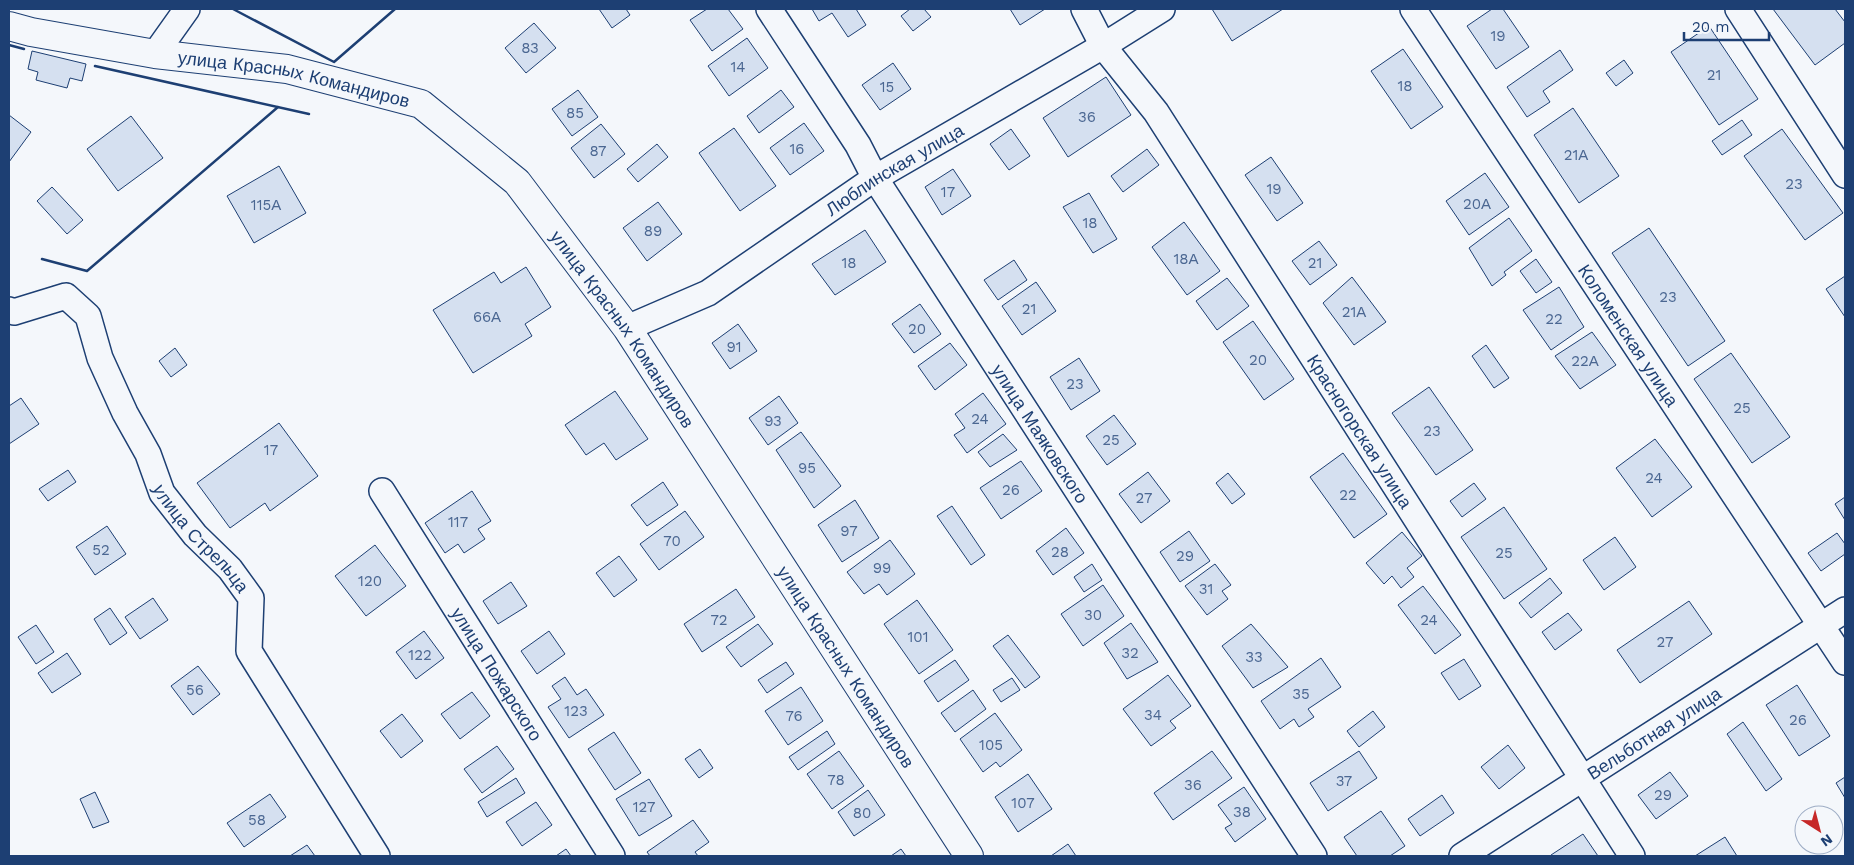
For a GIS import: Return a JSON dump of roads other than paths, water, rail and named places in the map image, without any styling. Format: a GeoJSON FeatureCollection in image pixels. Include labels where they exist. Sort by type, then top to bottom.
{"type":"FeatureCollection","features":[{"type":"Feature","properties":{"kind":"street","name":"улица Красных Командиров"},"geometry":{"type":"LineString","coordinates":[[188,9],[155,54],[287,69],[421,104],[518,182],[627,328],[968,856]]}},
{"type":"Feature","properties":{"kind":"street","name":"улица Маяковского"},"geometry":{"type":"LineString","coordinates":[[769,9],[858,145],[875,178],[1314,856]]}},
{"type":"Feature","properties":{"kind":"street","name":"Красногорская улица"},"geometry":{"type":"LineString","coordinates":[[1084,9],[1103,46],[1156,112],[1582,781],[1632,856]]}},
{"type":"Feature","properties":{"kind":"street","name":"Люблинская улица"},"geometry":{"type":"LineString","coordinates":[[627,328],[708,293],[875,178],[1103,46],[1162,9]]}},
{"type":"Feature","properties":{"kind":"street","name":"Коломенская улица"},"geometry":{"type":"LineString","coordinates":[[1413,9],[1845,662]]}},
{"type":"Feature","properties":{"kind":"street"},"geometry":{"type":"LineString","coordinates":[[1738,9],[1845,175]]}},
{"type":"Feature","properties":{"kind":"street"},"geometry":{"type":"LineString","coordinates":[[9,26],[31,32],[155,54]]}},
{"type":"Feature","properties":{"kind":"street","name":"улица Стрельца"},"geometry":{"type":"LineString","coordinates":[[9,310],[14,312],[66,296],[88,316],[100,358],[125,412],[148,454],[162,493],[196,535],[230,568],[251,598],[249,651],[377,856]]}},
{"type":"Feature","properties":{"kind":"street","name":"улица Пожарского"},"geometry":{"type":"LineString","coordinates":[[382,491],[612,856]]}},
{"type":"Feature","properties":{"kind":"street","name":"Вельботная улица"},"geometry":{"type":"LineString","coordinates":[[1462,856],[1582,781],[1845,610]]}}]}
